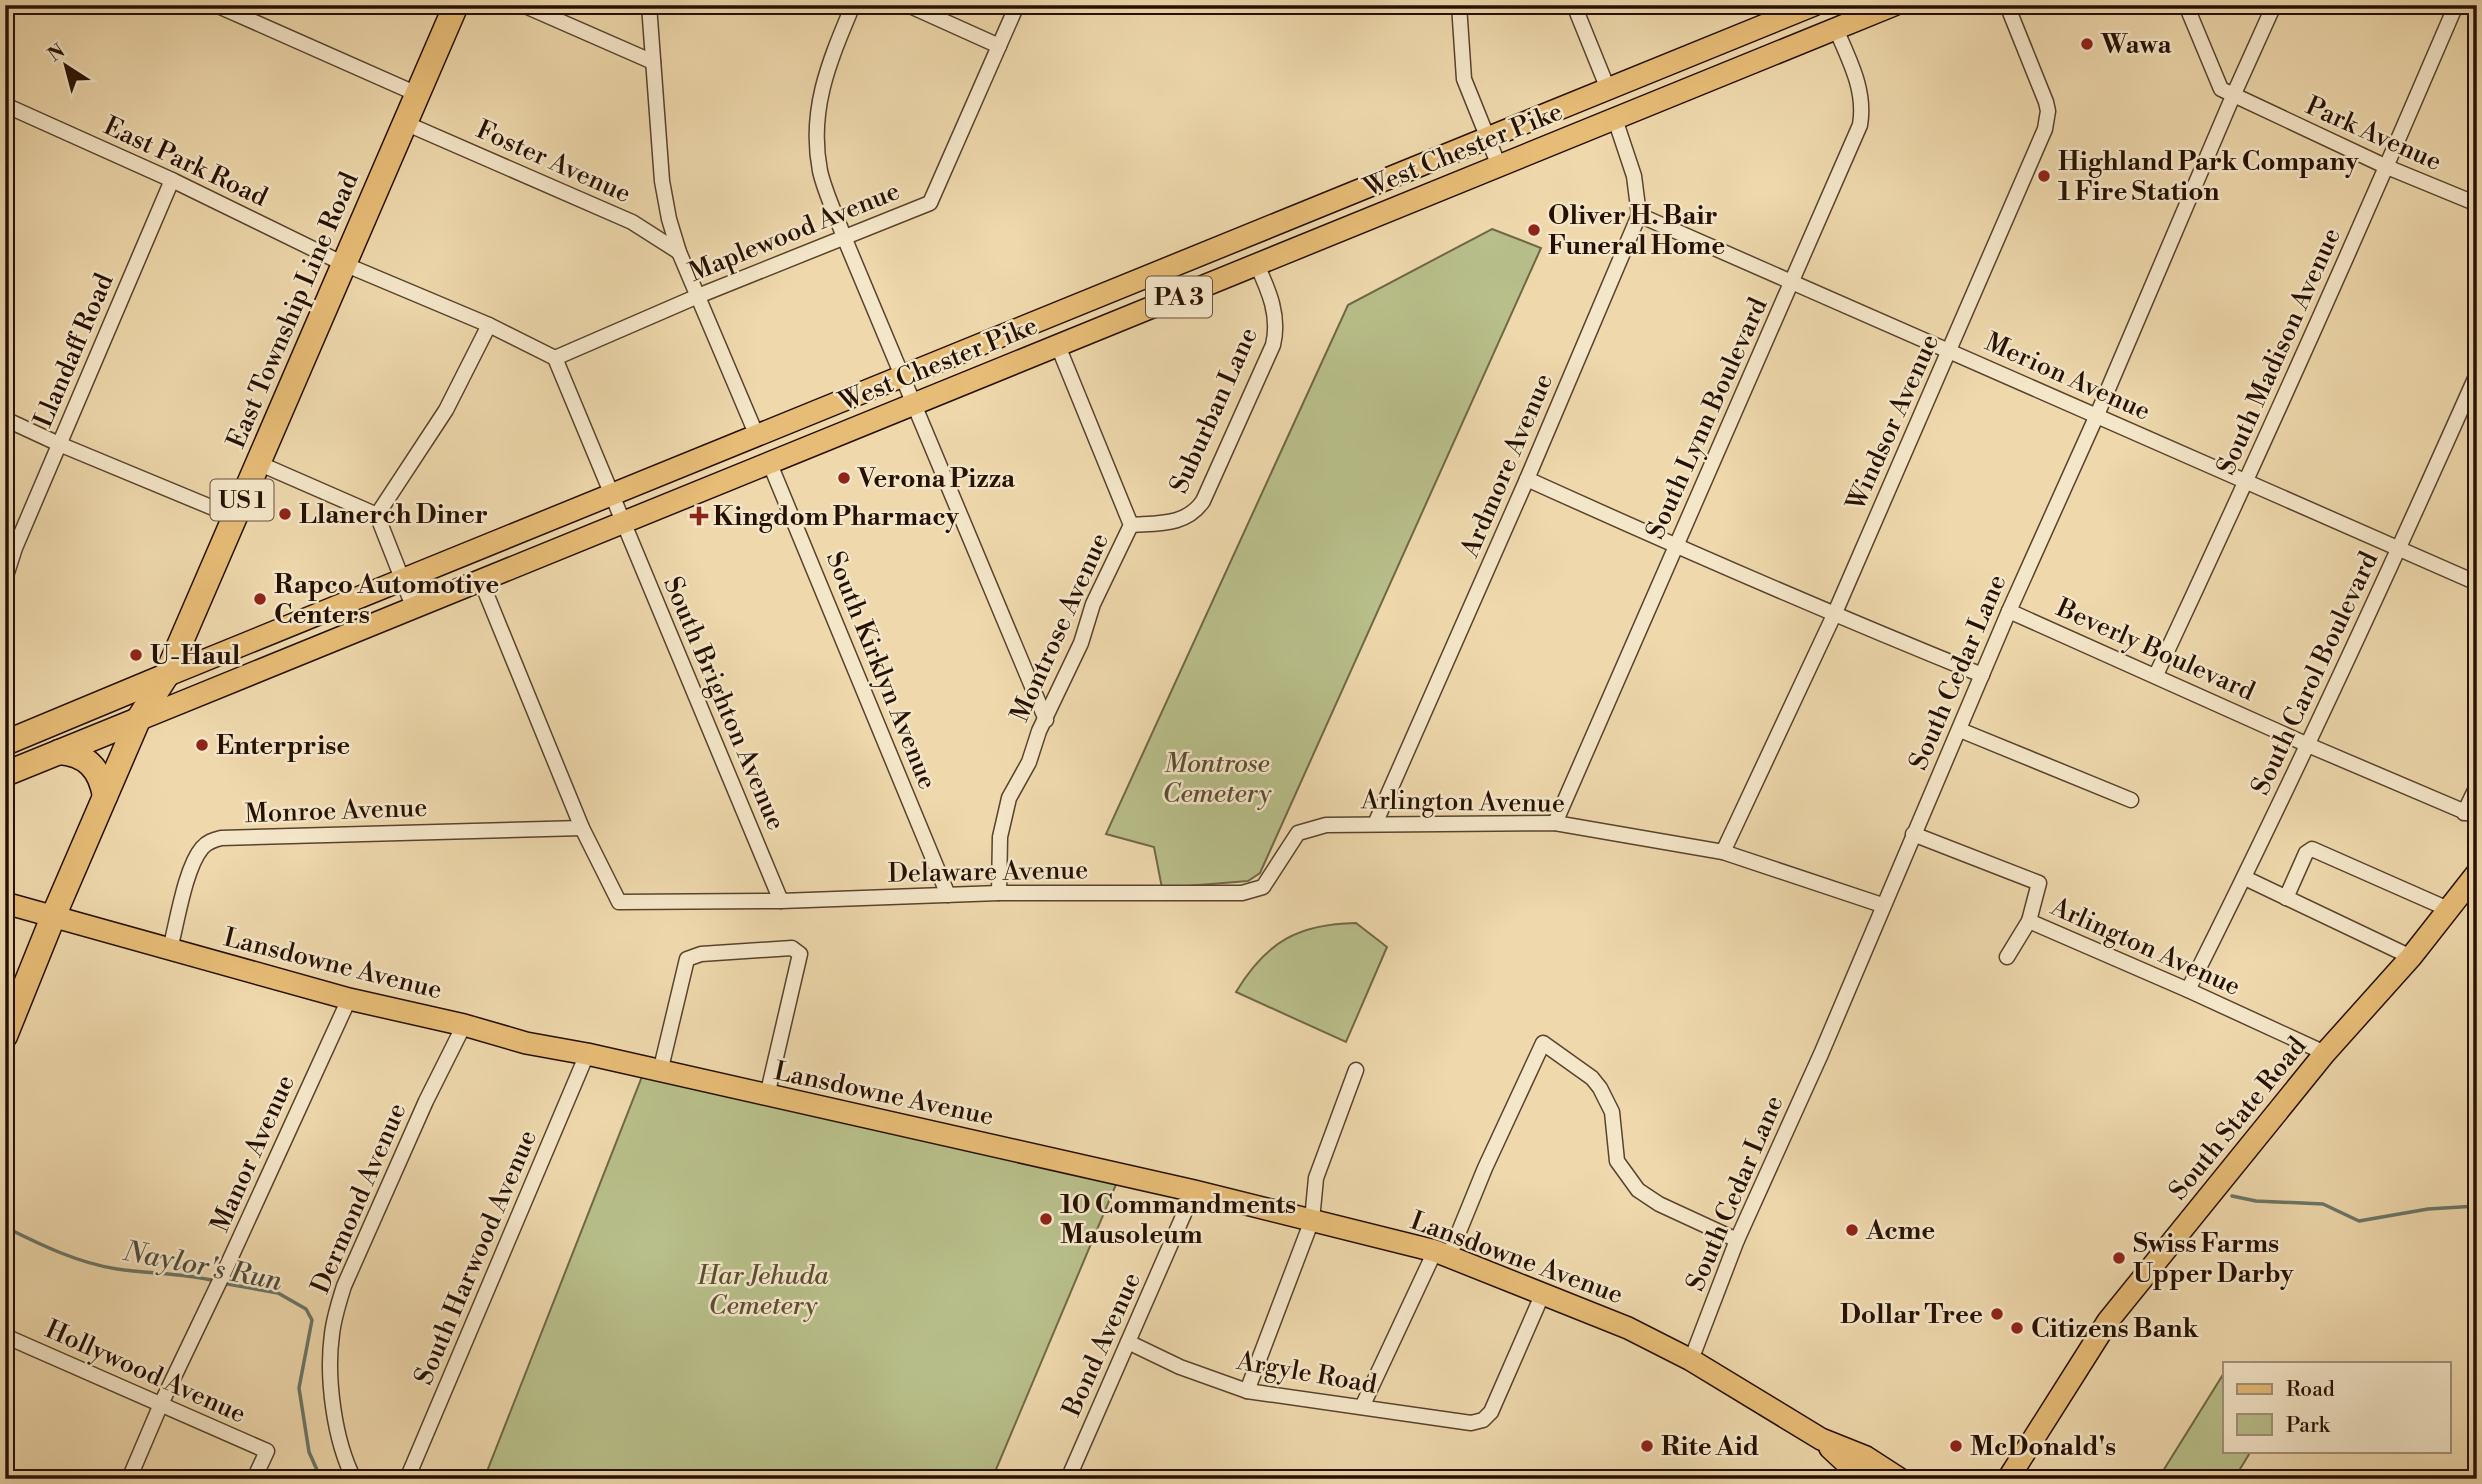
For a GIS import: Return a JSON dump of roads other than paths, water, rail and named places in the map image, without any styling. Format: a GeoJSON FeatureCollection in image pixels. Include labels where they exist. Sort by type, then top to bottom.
{"type":"FeatureCollection","features":[{"type":"Feature","properties":{"kind":"highway","name":"East Township Line Road"},"geometry":{"type":"LineString","coordinates":[[166,676],[456,5]]}},
{"type":"Feature","properties":{"kind":"highway","name":"US 1"},"geometry":{"type":"LineString","coordinates":[[5,1037],[53,917],[138,720],[166,676]]}},
{"type":"Feature","properties":{"kind":"highway","name":"West Chester Pike"},"geometry":{"type":"LineString","coordinates":[[5,743],[166,676]]}},
{"type":"Feature","properties":{"kind":"highway","name":"West Chester Pike"},"geometry":{"type":"LineString","coordinates":[[5,774],[138,720]]}},
{"type":"Feature","properties":{"kind":"highway"},"geometry":{"type":"LineString","coordinates":[[59,752],[79,755],[93,765],[99,774],[105,796]]}},
{"type":"Feature","properties":{"kind":"main road","name":"West Chester Pike"},"geometry":{"type":"LineString","coordinates":[[166,676],[1814,5]]}},
{"type":"Feature","properties":{"kind":"main road","name":"West Chester Pike"},"geometry":{"type":"LineString","coordinates":[[138,720],[1894,5]]}},
{"type":"Feature","properties":{"kind":"main road","name":"South State Road"},"geometry":{"type":"LineString","coordinates":[[2008,1479],[2108,1321],[2325,1053],[2411,957],[2477,873]]}},
{"type":"Feature","properties":{"kind":"main road","name":"Lansdowne Avenue"},"geometry":{"type":"LineString","coordinates":[[5,903],[349,999],[464,1025],[526,1043],[587,1054],[1194,1191],[1442,1254],[1628,1328],[1691,1360],[1821,1439]]}},
{"type":"Feature","properties":{"kind":"main road"},"geometry":{"type":"LineString","coordinates":[[1821,1439],[1867,1479]]}},
{"type":"Feature","properties":{"kind":"main road"},"geometry":{"type":"LineString","coordinates":[[1821,1439],[1866,1457],[1900,1479]]}},
{"type":"Feature","properties":{"kind":"street"},"geometry":{"type":"LineString","coordinates":[[216,5],[417,94]]}},
{"type":"Feature","properties":{"kind":"street"},"geometry":{"type":"LineString","coordinates":[[523,5],[653,62]]}},
{"type":"Feature","properties":{"kind":"street"},"geometry":{"type":"LineString","coordinates":[[649,5],[662,181],[667,209],[679,252],[757,436]]}},
{"type":"Feature","properties":{"kind":"street"},"geometry":{"type":"LineString","coordinates":[[853,5],[824,76],[817,125],[821,174],[844,237],[1046,720]]}},
{"type":"Feature","properties":{"kind":"street"},"geometry":{"type":"LineString","coordinates":[[908,5],[999,46]]}},
{"type":"Feature","properties":{"kind":"street","name":"Maplewood Avenue"},"geometry":{"type":"LineString","coordinates":[[555,358],[698,296],[930,203],[1017,5]]}},
{"type":"Feature","properties":{"kind":"street"},"geometry":{"type":"LineString","coordinates":[[1459,5],[1464,79],[1499,166]]}},
{"type":"Feature","properties":{"kind":"street"},"geometry":{"type":"LineString","coordinates":[[1574,5],[1608,89]]}},
{"type":"Feature","properties":{"kind":"street","name":"Windsor Avenue"},"geometry":{"type":"LineString","coordinates":[[1723,852],[1835,615],[2047,121],[2046,102],[2007,5]]}},
{"type":"Feature","properties":{"kind":"street","name":"Park Avenue"},"geometry":{"type":"LineString","coordinates":[[2186,5],[2221,89],[2387,167],[2477,204]]}},
{"type":"Feature","properties":{"kind":"street","name":"South Cedar Lane"},"geometry":{"type":"LineString","coordinates":[[1691,1360],[1737,1240],[1821,1054],[2008,611],[2098,415],[2274,5]]}},
{"type":"Feature","properties":{"kind":"street","name":"South Madison Avenue"},"geometry":{"type":"LineString","coordinates":[[2156,675],[2387,167],[2456,5]]}},
{"type":"Feature","properties":{"kind":"street","name":"South Lynn Boulevard"},"geometry":{"type":"LineString","coordinates":[[1555,823],[1860,125],[1863,110],[1860,88],[1836,29]]}},
{"type":"Feature","properties":{"kind":"street","name":"East Park Road"},"geometry":{"type":"LineString","coordinates":[[5,105],[172,180],[344,264],[489,325],[555,358]]}},
{"type":"Feature","properties":{"kind":"street"},"geometry":{"type":"LineString","coordinates":[[1615,119],[1634,176],[1639,215]]}},
{"type":"Feature","properties":{"kind":"street","name":"Foster Avenue"},"geometry":{"type":"LineString","coordinates":[[405,123],[632,222],[679,252]]}},
{"type":"Feature","properties":{"kind":"street","name":"Llandaff Road"},"geometry":{"type":"LineString","coordinates":[[5,579],[15,548],[172,180]]}},
{"type":"Feature","properties":{"kind":"street","name":"Merion Avenue"},"geometry":{"type":"LineString","coordinates":[[1639,215],[2477,583]]}},
{"type":"Feature","properties":{"kind":"street","name":"Ardmore Avenue"},"geometry":{"type":"LineString","coordinates":[[1375,824],[1527,479],[1639,215]]}},
{"type":"Feature","properties":{"kind":"street","name":"Suburban Lane"},"geometry":{"type":"LineString","coordinates":[[1131,525],[1176,522],[1196,511],[1203,501],[1276,334],[1275,311],[1257,265]]}},
{"type":"Feature","properties":{"kind":"street"},"geometry":{"type":"LineString","coordinates":[[377,515],[446,410],[489,325]]}},
{"type":"Feature","properties":{"kind":"street","name":"Montrose Avenue"},"geometry":{"type":"LineString","coordinates":[[999,893],[1000,836],[1009,797],[1029,762],[1039,731],[1080,643],[1093,604],[1131,525],[1058,346]]}},
{"type":"Feature","properties":{"kind":"street","name":"South Brighton Avenue"},"geometry":{"type":"LineString","coordinates":[[555,358],[782,901]]}},
{"type":"Feature","properties":{"kind":"street","name":"South Carol Boulevard"},"geometry":{"type":"LineString","coordinates":[[2189,990],[2308,745],[2477,374]]}},
{"type":"Feature","properties":{"kind":"street"},"geometry":{"type":"LineString","coordinates":[[5,419],[235,517]]}},
{"type":"Feature","properties":{"kind":"street"},"geometry":{"type":"LineString","coordinates":[[258,463],[377,515],[414,608]]}},
{"type":"Feature","properties":{"kind":"street","name":"South Kirklyn Avenue"},"geometry":{"type":"LineString","coordinates":[[770,464],[948,895]]}},
{"type":"Feature","properties":{"kind":"street"},"geometry":{"type":"LineString","coordinates":[[1527,479],[1676,547],[1982,675]]}},
{"type":"Feature","properties":{"kind":"street"},"geometry":{"type":"LineString","coordinates":[[481,581],[582,828]]}},
{"type":"Feature","properties":{"kind":"street","name":"Beverly Boulevard"},"geometry":{"type":"LineString","coordinates":[[2008,611],[2471,815]]}},
{"type":"Feature","properties":{"kind":"street"},"geometry":{"type":"LineString","coordinates":[[1960,730],[2131,800]]}},
{"type":"Feature","properties":{"kind":"street"},"geometry":{"type":"LineString","coordinates":[[2471,815],[2477,786]]}},
{"type":"Feature","properties":{"kind":"street"},"geometry":{"type":"LineString","coordinates":[[5,818],[5,836]]}},
{"type":"Feature","properties":{"kind":"street","name":"Arlington Avenue"},"geometry":{"type":"LineString","coordinates":[[1326,825],[1555,823],[1723,852],[1882,905]]}},
{"type":"Feature","properties":{"kind":"street","name":"Delaware Avenue"},"geometry":{"type":"LineString","coordinates":[[582,828],[619,902],[782,901],[999,893],[1242,893],[1263,887],[1298,833],[1326,825]]}},
{"type":"Feature","properties":{"kind":"street","name":"Monroe Avenue"},"geometry":{"type":"LineString","coordinates":[[170,949],[186,884],[195,860],[211,840],[582,828]]}},
{"type":"Feature","properties":{"kind":"street","name":"Arlington Avenue"},"geometry":{"type":"LineString","coordinates":[[1913,834],[2039,883],[2029,921],[2189,990],[2325,1053]]}},
{"type":"Feature","properties":{"kind":"street"},"geometry":{"type":"LineString","coordinates":[[2286,898],[2306,853],[2312,849],[2448,909]]}},
{"type":"Feature","properties":{"kind":"street"},"geometry":{"type":"LineString","coordinates":[[2245,878],[2411,957]]}},
{"type":"Feature","properties":{"kind":"street"},"geometry":{"type":"LineString","coordinates":[[2007,957],[2029,921]]}},
{"type":"Feature","properties":{"kind":"street"},"geometry":{"type":"LineString","coordinates":[[660,1072],[687,959],[701,954],[792,948],[800,954],[767,1096]]}},
{"type":"Feature","properties":{"kind":"street","name":"Manor Avenue"},"geometry":{"type":"LineString","coordinates":[[129,1479],[161,1404],[349,999]]}},
{"type":"Feature","properties":{"kind":"street","name":"Dermond Avenue"},"geometry":{"type":"LineString","coordinates":[[354,1479],[341,1441],[331,1397],[331,1334],[336,1311],[344,1286],[426,1101],[464,1025]]}},
{"type":"Feature","properties":{"kind":"street"},"geometry":{"type":"LineString","coordinates":[[1362,1407],[1485,1168],[1543,1043],[1592,1078],[1600,1088],[1612,1111],[1617,1161],[1638,1190],[1659,1204],[1737,1240]]}},
{"type":"Feature","properties":{"kind":"street","name":"South Harwood Avenue"},"geometry":{"type":"LineString","coordinates":[[407,1479],[587,1054]]}},
{"type":"Feature","properties":{"kind":"street"},"geometry":{"type":"LineString","coordinates":[[1247,1391],[1312,1220],[1316,1178],[1356,1070]]}},
{"type":"Feature","properties":{"kind":"street","name":"Bond Avenue"},"geometry":{"type":"LineString","coordinates":[[1068,1479],[1194,1191]]}},
{"type":"Feature","properties":{"kind":"street","name":"Argyle Road"},"geometry":{"type":"LineString","coordinates":[[1128,1342],[1180,1367],[1247,1391],[1471,1423],[1483,1420],[1491,1412],[1543,1293]]}},
{"type":"Feature","properties":{"kind":"street","name":"Hollywood Avenue"},"geometry":{"type":"LineString","coordinates":[[7,1342],[161,1404],[267,1451],[254,1479]]}},
{"type":"Feature","properties":{"kind":"waterway","name":"Naylor's Run"},"geometry":{"type":"LineString","coordinates":[[2232,1196],[2256,1201],[2323,1204],[2359,1221],[2428,1209],[2477,1206]]}},
{"type":"Feature","properties":{"kind":"waterway","name":"Naylor's Run"},"geometry":{"type":"LineString","coordinates":[[5,1227],[60,1252],[102,1266],[215,1281]]}},
{"type":"Feature","properties":{"kind":"waterway","name":"Naylor's Run"},"geometry":{"type":"LineString","coordinates":[[222,1283],[278,1293],[306,1309],[312,1320],[299,1388],[309,1452],[321,1479]]}},
{"type":"Feature","properties":{"kind":"place","name":"Wawa"},"geometry":{"type":"Point","coordinates":[2087,44]}},
{"type":"Feature","properties":{"kind":"place","name":"Highland Park Company 1 Fire Station"},"geometry":{"type":"Point","coordinates":[2044,176]}},
{"type":"Feature","properties":{"kind":"place","name":"Oliver H. Bair Funeral Home"},"geometry":{"type":"Point","coordinates":[1534,230]}},
{"type":"Feature","properties":{"kind":"place","name":"Verona Pizza"},"geometry":{"type":"Point","coordinates":[844,478]}},
{"type":"Feature","properties":{"kind":"place","name":"Llanerch Diner"},"geometry":{"type":"Point","coordinates":[285,514]}},
{"type":"Feature","properties":{"kind":"place","name":"Kingdom Pharmacy"},"geometry":{"type":"Point","coordinates":[699,516]}},
{"type":"Feature","properties":{"kind":"place","name":"Rapco Automotive Centers"},"geometry":{"type":"Point","coordinates":[260,599]}},
{"type":"Feature","properties":{"kind":"place","name":"U-Haul"},"geometry":{"type":"Point","coordinates":[136,655]}},
{"type":"Feature","properties":{"kind":"place","name":"Enterprise"},"geometry":{"type":"Point","coordinates":[202,745]}},
{"type":"Feature","properties":{"kind":"place","name":"10 Commandments Mausoleum"},"geometry":{"type":"Point","coordinates":[1046,1219]}},
{"type":"Feature","properties":{"kind":"place","name":"Acme"},"geometry":{"type":"Point","coordinates":[1852,1230]}},
{"type":"Feature","properties":{"kind":"place","name":"Swiss Farms Upper Darby"},"geometry":{"type":"Point","coordinates":[2119,1258]}},
{"type":"Feature","properties":{"kind":"place","name":"Dollar Tree"},"geometry":{"type":"Point","coordinates":[1997,1314]}},
{"type":"Feature","properties":{"kind":"place","name":"Citizens Bank"},"geometry":{"type":"Point","coordinates":[2017,1328]}},
{"type":"Feature","properties":{"kind":"place","name":"Rite Aid"},"geometry":{"type":"Point","coordinates":[1647,1446]}},
{"type":"Feature","properties":{"kind":"place","name":"McDonald's"},"geometry":{"type":"Point","coordinates":[1956,1446]}},
{"type":"Feature","properties":{"kind":"park label","name":"Montrose Cemetery"},"geometry":{"type":"Point","coordinates":[1217,778]}},
{"type":"Feature","properties":{"kind":"park label","name":"Har Jehuda Cemetery"},"geometry":{"type":"Point","coordinates":[763,1290]}}]}
